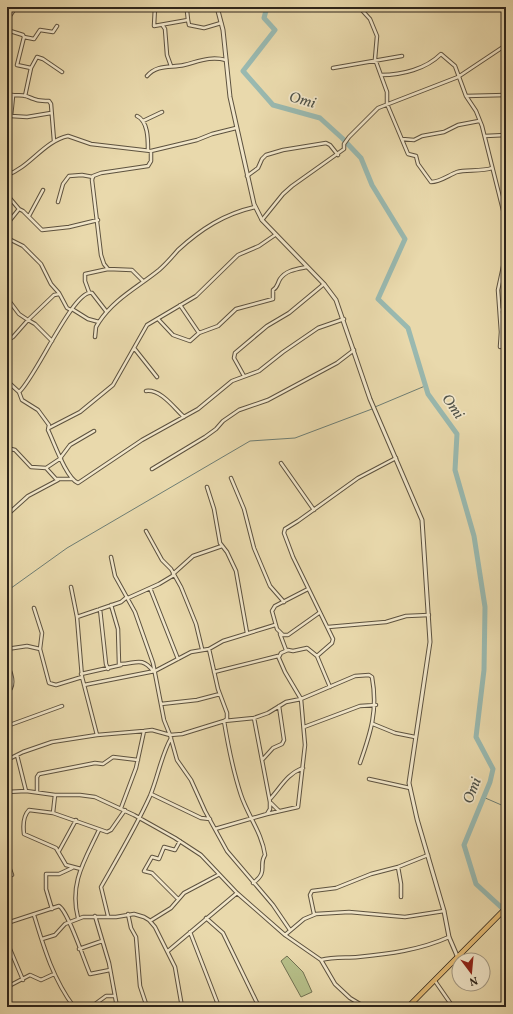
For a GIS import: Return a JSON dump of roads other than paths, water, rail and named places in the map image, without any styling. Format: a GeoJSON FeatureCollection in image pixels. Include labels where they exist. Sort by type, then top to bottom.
{"type":"FeatureCollection","features":[{"type":"Feature","properties":{"kind":"highway"},"geometry":{"type":"LineString","coordinates":[[464,952],[506,908]]}},
{"type":"Feature","properties":{"kind":"highway"},"geometry":{"type":"LineString","coordinates":[[408,1007],[451,965]]}},
{"type":"Feature","properties":{"kind":"street"},"geometry":{"type":"LineString","coordinates":[[7,20],[16,7]]}},
{"type":"Feature","properties":{"kind":"street"},"geometry":{"type":"LineString","coordinates":[[155,7],[154,26],[163,26],[188,20]]}},
{"type":"Feature","properties":{"kind":"street"},"geometry":{"type":"LineString","coordinates":[[185,7],[189,25],[204,28],[221,22]]}},
{"type":"Feature","properties":{"kind":"street"},"geometry":{"type":"LineString","coordinates":[[217,7],[221,22],[230,97],[255,207],[262,220],[275,235],[324,284],[336,300],[344,319],[370,398],[422,520],[430,642],[409,774],[410,788],[444,911],[449,937],[455,952]]}},
{"type":"Feature","properties":{"kind":"street"},"geometry":{"type":"LineString","coordinates":[[360,8],[370,19],[377,36],[375,54],[376,61],[387,92],[387,103],[408,154],[416,156],[418,164],[433,183],[457,172],[476,172],[492,168]]}},
{"type":"Feature","properties":{"kind":"street"},"geometry":{"type":"LineString","coordinates":[[7,30],[23,35],[24,37],[34,39],[40,30],[54,32],[57,26]]}},
{"type":"Feature","properties":{"kind":"street"},"geometry":{"type":"LineString","coordinates":[[163,26],[165,29],[167,56],[171,66]]}},
{"type":"Feature","properties":{"kind":"street"},"geometry":{"type":"LineString","coordinates":[[24,37],[17,64],[31,68]]}},
{"type":"Feature","properties":{"kind":"street"},"geometry":{"type":"LineString","coordinates":[[262,220],[288,190],[338,155],[344,149],[344,144],[349,137],[372,112],[387,103],[459,76],[506,45]]}},
{"type":"Feature","properties":{"kind":"street"},"geometry":{"type":"LineString","coordinates":[[382,75],[414,70],[433,62],[441,54],[456,66],[466,96],[476,111],[484,136],[506,222]]}},
{"type":"Feature","properties":{"kind":"street"},"geometry":{"type":"LineString","coordinates":[[333,68],[402,56]]}},
{"type":"Feature","properties":{"kind":"street"},"geometry":{"type":"LineString","coordinates":[[25,96],[31,68],[37,57],[43,59],[62,72]]}},
{"type":"Feature","properties":{"kind":"street"},"geometry":{"type":"LineString","coordinates":[[147,76],[152,70],[185,65],[210,58],[226,60]]}},
{"type":"Feature","properties":{"kind":"street"},"geometry":{"type":"LineString","coordinates":[[7,93],[13,96],[25,96],[34,101],[49,101],[51,104],[54,141]]}},
{"type":"Feature","properties":{"kind":"street"},"geometry":{"type":"LineString","coordinates":[[466,96],[506,95]]}},
{"type":"Feature","properties":{"kind":"street"},"geometry":{"type":"LineString","coordinates":[[13,96],[9,116],[33,116],[51,113]]}},
{"type":"Feature","properties":{"kind":"street"},"geometry":{"type":"LineString","coordinates":[[143,121],[162,112]]}},
{"type":"Feature","properties":{"kind":"street"},"geometry":{"type":"LineString","coordinates":[[58,202],[63,184],[69,176],[82,175],[93,177],[101,173],[150,165],[149,151],[143,121],[137,116]]}},
{"type":"Feature","properties":{"kind":"street"},"geometry":{"type":"LineString","coordinates":[[401,139],[414,140],[444,132],[458,125],[479,121]]}},
{"type":"Feature","properties":{"kind":"street"},"geometry":{"type":"LineString","coordinates":[[98,220],[69,227],[39,229],[29,216],[19,209],[8,196],[7,175],[17,170],[60,138],[71,136],[91,144],[149,151],[197,140],[212,134],[236,128]]}},
{"type":"Feature","properties":{"kind":"street"},"geometry":{"type":"LineString","coordinates":[[484,136],[506,135]]}},
{"type":"Feature","properties":{"kind":"street"},"geometry":{"type":"LineString","coordinates":[[247,176],[258,168],[262,159],[266,155],[283,150],[326,143],[330,145],[338,155]]}},
{"type":"Feature","properties":{"kind":"street"},"geometry":{"type":"LineString","coordinates":[[93,177],[101,255],[104,264],[108,269]]}},
{"type":"Feature","properties":{"kind":"street"},"geometry":{"type":"LineString","coordinates":[[29,216],[43,190]]}},
{"type":"Feature","properties":{"kind":"street"},"geometry":{"type":"LineString","coordinates":[[95,337],[96,327],[106,311],[143,280],[160,269],[179,250],[219,219],[228,214],[255,207]]}},
{"type":"Feature","properties":{"kind":"street"},"geometry":{"type":"LineString","coordinates":[[7,224],[19,209]]}},
{"type":"Feature","properties":{"kind":"street"},"geometry":{"type":"LineString","coordinates":[[48,428],[74,416],[105,392],[115,382],[144,328],[196,296],[238,255],[259,246],[275,235]]}},
{"type":"Feature","properties":{"kind":"street"},"geometry":{"type":"LineString","coordinates":[[7,238],[23,246],[41,264],[51,284],[60,293],[67,308],[88,319],[99,322]]}},
{"type":"Feature","properties":{"kind":"street"},"geometry":{"type":"LineString","coordinates":[[500,347],[500,310],[498,290],[506,253]]}},
{"type":"Feature","properties":{"kind":"street"},"geometry":{"type":"LineString","coordinates":[[158,319],[173,335],[186,341],[190,341],[199,333],[218,326],[236,309],[273,299],[273,290],[277,288],[281,277],[292,270],[307,267]]}},
{"type":"Feature","properties":{"kind":"street"},"geometry":{"type":"LineString","coordinates":[[106,311],[89,292],[84,275],[108,269],[132,270],[143,280]]}},
{"type":"Feature","properties":{"kind":"street"},"geometry":{"type":"LineString","coordinates":[[244,376],[234,358],[235,353],[267,326],[293,310],[324,284]]}},
{"type":"Feature","properties":{"kind":"street"},"geometry":{"type":"LineString","coordinates":[[19,392],[28,382],[71,309],[82,296],[89,292]]}},
{"type":"Feature","properties":{"kind":"street"},"geometry":{"type":"LineString","coordinates":[[7,341],[13,337],[54,294],[60,293]]}},
{"type":"Feature","properties":{"kind":"street"},"geometry":{"type":"LineString","coordinates":[[7,298],[19,314],[52,341]]}},
{"type":"Feature","properties":{"kind":"street"},"geometry":{"type":"LineString","coordinates":[[180,305],[199,333]]}},
{"type":"Feature","properties":{"kind":"street"},"geometry":{"type":"LineString","coordinates":[[500,310],[506,310]]}},
{"type":"Feature","properties":{"kind":"street"},"geometry":{"type":"LineString","coordinates":[[7,381],[19,392],[22,400],[38,410],[49,425],[48,428],[72,479],[76,483],[80,483],[142,440],[184,417],[209,401],[232,381],[259,371],[283,352],[318,328],[344,319]]}},
{"type":"Feature","properties":{"kind":"street"},"geometry":{"type":"LineString","coordinates":[[134,348],[157,377]]}},
{"type":"Feature","properties":{"kind":"street"},"geometry":{"type":"LineString","coordinates":[[152,469],[205,437],[216,429],[223,421],[239,410],[268,400],[337,363],[354,350]]}},
{"type":"Feature","properties":{"kind":"street"},"geometry":{"type":"LineString","coordinates":[[146,391],[156,392],[167,400],[184,417]]}},
{"type":"Feature","properties":{"kind":"street"},"geometry":{"type":"LineString","coordinates":[[7,448],[15,450],[31,467],[46,468],[61,458],[70,445],[94,431]]}},
{"type":"Feature","properties":{"kind":"street"},"geometry":{"type":"LineString","coordinates":[[317,656],[333,642],[302,573],[293,557],[284,533],[284,529],[314,510],[358,478],[396,458]]}},
{"type":"Feature","properties":{"kind":"street"},"geometry":{"type":"LineString","coordinates":[[281,463],[314,510]]}},
{"type":"Feature","properties":{"kind":"street"},"geometry":{"type":"LineString","coordinates":[[46,468],[56,479],[72,479]]}},
{"type":"Feature","properties":{"kind":"street"},"geometry":{"type":"LineString","coordinates":[[231,478],[244,509],[254,548],[270,586],[284,602]]}},
{"type":"Feature","properties":{"kind":"street"},"geometry":{"type":"LineString","coordinates":[[7,516],[28,496],[59,479]]}},
{"type":"Feature","properties":{"kind":"street"},"geometry":{"type":"LineString","coordinates":[[207,487],[214,509],[222,546],[236,572],[247,633]]}},
{"type":"Feature","properties":{"kind":"street"},"geometry":{"type":"LineString","coordinates":[[146,531],[162,560],[174,574],[196,624],[202,649]]}},
{"type":"Feature","properties":{"kind":"street"},"geometry":{"type":"LineString","coordinates":[[77,617],[122,602],[127,597],[150,588],[174,574],[193,556],[222,546]]}},
{"type":"Feature","properties":{"kind":"street"},"geometry":{"type":"LineString","coordinates":[[111,557],[115,576],[127,597],[146,642],[154,671],[164,720],[171,736],[177,760],[191,780],[227,851],[272,905],[290,930]]}},
{"type":"Feature","properties":{"kind":"street"},"geometry":{"type":"LineString","coordinates":[[71,587],[77,617],[82,675],[97,735]]}},
{"type":"Feature","properties":{"kind":"street"},"geometry":{"type":"LineString","coordinates":[[150,588],[178,659]]}},
{"type":"Feature","properties":{"kind":"street"},"geometry":{"type":"LineString","coordinates":[[286,650],[272,611],[284,602],[308,589]]}},
{"type":"Feature","properties":{"kind":"street"},"geometry":{"type":"LineString","coordinates":[[111,605],[118,629],[120,665]]}},
{"type":"Feature","properties":{"kind":"street"},"geometry":{"type":"LineString","coordinates":[[34,608],[42,634],[40,648],[47,680],[50,684],[56,685],[82,675],[138,661],[147,664],[154,671]]}},
{"type":"Feature","properties":{"kind":"street"},"geometry":{"type":"LineString","coordinates":[[100,609],[106,664],[108,669]]}},
{"type":"Feature","properties":{"kind":"street"},"geometry":{"type":"LineString","coordinates":[[280,634],[288,635],[319,613]]}},
{"type":"Feature","properties":{"kind":"street"},"geometry":{"type":"LineString","coordinates":[[327,627],[335,628],[360,623],[386,622],[406,616],[429,614]]}},
{"type":"Feature","properties":{"kind":"street"},"geometry":{"type":"LineString","coordinates":[[84,685],[154,671],[191,652],[209,648],[223,641],[276,625]]}},
{"type":"Feature","properties":{"kind":"street"},"geometry":{"type":"LineString","coordinates":[[7,649],[27,646],[40,648]]}},
{"type":"Feature","properties":{"kind":"street"},"geometry":{"type":"LineString","coordinates":[[209,648],[220,694],[228,713],[228,717],[224,721]]}},
{"type":"Feature","properties":{"kind":"street"},"geometry":{"type":"LineString","coordinates":[[286,650],[293,651],[307,648],[317,656],[330,687]]}},
{"type":"Feature","properties":{"kind":"street"},"geometry":{"type":"LineString","coordinates":[[214,672],[279,657],[286,650]]}},
{"type":"Feature","properties":{"kind":"street"},"geometry":{"type":"LineString","coordinates":[[215,829],[267,814],[296,808],[300,804],[305,745],[301,699],[285,672],[279,657]]}},
{"type":"Feature","properties":{"kind":"street"},"geometry":{"type":"LineString","coordinates":[[7,664],[11,673],[11,687],[7,693]]}},
{"type":"Feature","properties":{"kind":"street"},"geometry":{"type":"LineString","coordinates":[[7,760],[52,742],[144,730],[152,730],[171,736],[194,731],[224,721],[254,718],[268,713],[279,706],[301,699],[355,676],[369,675],[372,677],[376,705],[373,724],[360,763]]}},
{"type":"Feature","properties":{"kind":"street"},"geometry":{"type":"LineString","coordinates":[[161,704],[197,700],[220,694]]}},
{"type":"Feature","properties":{"kind":"street"},"geometry":{"type":"LineString","coordinates":[[304,727],[360,706],[376,705]]}},
{"type":"Feature","properties":{"kind":"street"},"geometry":{"type":"LineString","coordinates":[[7,726],[62,706]]}},
{"type":"Feature","properties":{"kind":"street"},"geometry":{"type":"LineString","coordinates":[[263,759],[273,748],[282,744],[284,740],[279,706]]}},
{"type":"Feature","properties":{"kind":"street"},"geometry":{"type":"LineString","coordinates":[[254,718],[270,801],[270,809],[267,814]]}},
{"type":"Feature","properties":{"kind":"street"},"geometry":{"type":"LineString","coordinates":[[224,721],[241,796],[262,840],[265,855],[262,859],[262,873],[260,878],[253,882]]}},
{"type":"Feature","properties":{"kind":"street"},"geometry":{"type":"LineString","coordinates":[[373,724],[395,733],[415,737]]}},
{"type":"Feature","properties":{"kind":"street"},"geometry":{"type":"LineString","coordinates":[[121,808],[138,760],[144,730]]}},
{"type":"Feature","properties":{"kind":"street"},"geometry":{"type":"LineString","coordinates":[[108,916],[101,887],[140,818],[151,794],[171,736]]}},
{"type":"Feature","properties":{"kind":"street"},"geometry":{"type":"LineString","coordinates":[[17,755],[26,791]]}},
{"type":"Feature","properties":{"kind":"street"},"geometry":{"type":"LineString","coordinates":[[37,792],[37,777],[39,774],[95,763],[103,764],[113,757],[138,760]]}},
{"type":"Feature","properties":{"kind":"street"},"geometry":{"type":"LineString","coordinates":[[270,801],[280,789],[287,777],[303,768]]}},
{"type":"Feature","properties":{"kind":"street"},"geometry":{"type":"LineString","coordinates":[[369,779],[410,788]]}},
{"type":"Feature","properties":{"kind":"street"},"geometry":{"type":"LineString","coordinates":[[7,792],[26,791],[55,795],[80,795],[95,797],[125,810],[180,841],[201,854],[237,893],[285,935],[321,960],[335,984],[350,998],[365,1007]]}},
{"type":"Feature","properties":{"kind":"street"},"geometry":{"type":"LineString","coordinates":[[151,794],[201,818],[210,819]]}},
{"type":"Feature","properties":{"kind":"street"},"geometry":{"type":"LineString","coordinates":[[53,813],[55,795]]}},
{"type":"Feature","properties":{"kind":"street"},"geometry":{"type":"LineString","coordinates":[[270,801],[279,811]]}},
{"type":"Feature","properties":{"kind":"street"},"geometry":{"type":"LineString","coordinates":[[81,869],[66,865],[59,851],[50,844],[27,836],[23,829],[28,811],[53,813],[76,820],[99,830],[110,831],[125,810]]}},
{"type":"Feature","properties":{"kind":"street"},"geometry":{"type":"LineString","coordinates":[[59,851],[76,820]]}},
{"type":"Feature","properties":{"kind":"street"},"geometry":{"type":"LineString","coordinates":[[78,918],[74,896],[76,882],[99,830]]}},
{"type":"Feature","properties":{"kind":"street"},"geometry":{"type":"LineString","coordinates":[[178,899],[152,873],[144,871],[152,857],[159,859],[164,847],[175,850],[180,841]]}},
{"type":"Feature","properties":{"kind":"street"},"geometry":{"type":"LineString","coordinates":[[314,914],[310,895],[312,891],[336,888],[370,874],[398,867],[428,856]]}},
{"type":"Feature","properties":{"kind":"street"},"geometry":{"type":"LineString","coordinates":[[7,861],[12,875]]}},
{"type":"Feature","properties":{"kind":"street"},"geometry":{"type":"LineString","coordinates":[[398,867],[401,884],[401,897]]}},
{"type":"Feature","properties":{"kind":"street"},"geometry":{"type":"LineString","coordinates":[[52,908],[46,889],[46,874],[59,874],[73,868]]}},
{"type":"Feature","properties":{"kind":"street"},"geometry":{"type":"LineString","coordinates":[[150,921],[166,912],[189,889],[218,874]]}},
{"type":"Feature","properties":{"kind":"street"},"geometry":{"type":"LineString","coordinates":[[168,951],[237,893]]}},
{"type":"Feature","properties":{"kind":"street"},"geometry":{"type":"LineString","coordinates":[[7,923],[59,906],[70,922],[79,949],[91,974],[110,970]]}},
{"type":"Feature","properties":{"kind":"street"},"geometry":{"type":"LineString","coordinates":[[285,935],[304,919],[314,914],[349,912],[405,917],[444,911]]}},
{"type":"Feature","properties":{"kind":"street"},"geometry":{"type":"LineString","coordinates":[[128,914],[131,928],[136,937],[140,986],[147,1007]]}},
{"type":"Feature","properties":{"kind":"street"},"geometry":{"type":"LineString","coordinates":[[42,940],[58,934],[62,928],[78,918],[128,914],[139,915],[150,921],[168,951],[178,978],[182,1007]]}},
{"type":"Feature","properties":{"kind":"street"},"geometry":{"type":"LineString","coordinates":[[34,915],[54,974],[74,1007]]}},
{"type":"Feature","properties":{"kind":"street"},"geometry":{"type":"LineString","coordinates":[[95,916],[110,970],[117,1007]]}},
{"type":"Feature","properties":{"kind":"street"},"geometry":{"type":"LineString","coordinates":[[206,918],[223,933],[259,1007]]}},
{"type":"Feature","properties":{"kind":"street"},"geometry":{"type":"LineString","coordinates":[[190,932],[219,1007]]}},
{"type":"Feature","properties":{"kind":"street"},"geometry":{"type":"LineString","coordinates":[[321,960],[419,949],[449,937]]}},
{"type":"Feature","properties":{"kind":"street"},"geometry":{"type":"LineString","coordinates":[[7,942],[23,980]]}},
{"type":"Feature","properties":{"kind":"street"},"geometry":{"type":"LineString","coordinates":[[79,949],[102,942]]}},
{"type":"Feature","properties":{"kind":"street"},"geometry":{"type":"LineString","coordinates":[[7,987],[32,975],[41,980],[54,974]]}},
{"type":"Feature","properties":{"kind":"street"},"geometry":{"type":"LineString","coordinates":[[435,981],[453,1007]]}},
{"type":"Feature","properties":{"kind":"street"},"geometry":{"type":"LineString","coordinates":[[91,1007],[106,996],[114,996]]}},
{"type":"Feature","properties":{"kind":"waterway","name":"Omi"},"geometry":{"type":"LineString","coordinates":[[267,7],[264,18],[275,30],[243,71],[273,105],[320,118],[361,158],[372,185],[405,239],[378,299],[408,328],[428,394],[457,434],[455,470],[474,536],[485,607],[484,670],[476,737],[493,769],[490,782],[464,845],[476,884],[502,908]]}},
{"type":"Feature","properties":{"kind":"waterway"},"geometry":{"type":"LineString","coordinates":[[375,407],[425,386]]}},
{"type":"Feature","properties":{"kind":"waterway"},"geometry":{"type":"LineString","coordinates":[[7,591],[67,548],[250,441],[295,438],[372,409]]}},
{"type":"Feature","properties":{"kind":"waterway"},"geometry":{"type":"LineString","coordinates":[[483,797],[506,807]]}}]}
